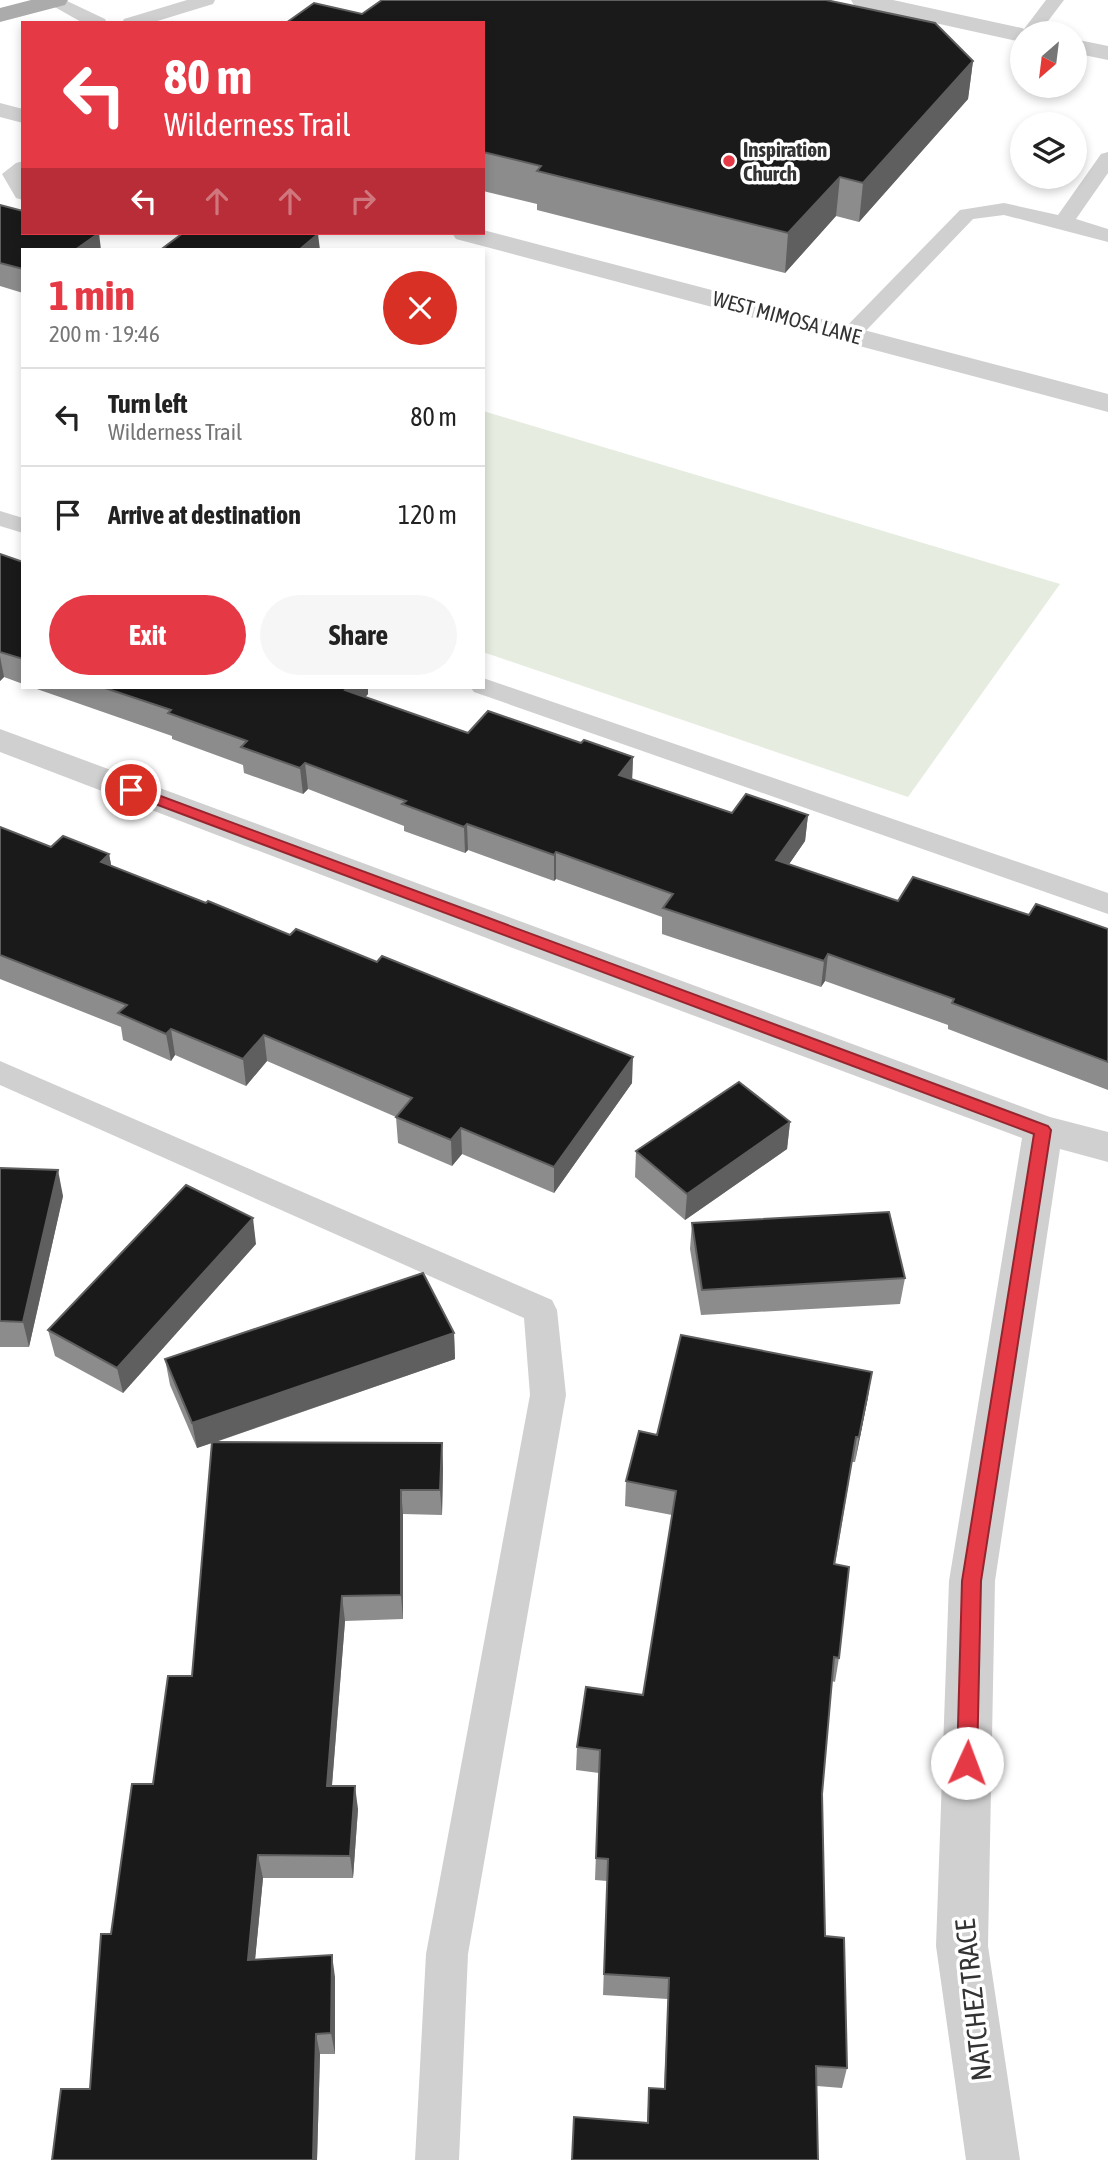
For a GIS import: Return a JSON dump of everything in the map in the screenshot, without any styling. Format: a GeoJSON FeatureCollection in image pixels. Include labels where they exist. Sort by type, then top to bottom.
{"type":"FeatureCollection","features":[{"type":"Feature","properties":{"kind":"main road"},"geometry":{"type":"LineString","coordinates":[[0,15],[55,0]]}},
{"type":"Feature","properties":{"kind":"street"},"geometry":{"type":"LineString","coordinates":[[862,0],[1010,32]]}},
{"type":"Feature","properties":{"kind":"street"},"geometry":{"type":"LineString","coordinates":[[1087,49],[1108,53]]}},
{"type":"Feature","properties":{"kind":"street"},"geometry":{"type":"LineString","coordinates":[[0,110],[21,115]]}},
{"type":"Feature","properties":{"kind":"street","name":"WEST MIMOSA LANE"},"geometry":{"type":"LineString","coordinates":[[473,235],[1107,400]]}},
{"type":"Feature","properties":{"kind":"street"},"geometry":{"type":"LineString","coordinates":[[0,740],[509,933],[1043,1130],[1108,1147]]}},
{"type":"Feature","properties":{"kind":"street","name":"NATCHEZ TRACE"},"geometry":{"type":"LineString","coordinates":[[993,2160],[962,1946],[972,1581],[1043,1130]]}},
{"type":"Feature","properties":{"kind":"lane"},"geometry":{"type":"LineString","coordinates":[[55,0],[94,21]]}},
{"type":"Feature","properties":{"kind":"lane"},"geometry":{"type":"LineString","coordinates":[[138,21],[206,0]]}},
{"type":"Feature","properties":{"kind":"lane"},"geometry":{"type":"LineString","coordinates":[[1039,21],[1055,0]]}},
{"type":"Feature","properties":{"kind":"lane"},"geometry":{"type":"LineString","coordinates":[[1063,222],[1108,158]]}},
{"type":"Feature","properties":{"kind":"lane"},"geometry":{"type":"LineString","coordinates":[[12,173],[21,190]]}},
{"type":"Feature","properties":{"kind":"lane"},"geometry":{"type":"LineString","coordinates":[[850,334],[967,214],[1004,209],[1063,222],[1108,236]]}},
{"type":"Feature","properties":{"kind":"lane"},"geometry":{"type":"LineString","coordinates":[[0,518],[21,525]]}},
{"type":"Feature","properties":{"kind":"lane"},"geometry":{"type":"LineString","coordinates":[[485,687],[1108,904]]}},
{"type":"Feature","properties":{"kind":"lane"},"geometry":{"type":"LineString","coordinates":[[0,1072],[540,1310],[548,1395],[447,1954],[438,2160]]}},
{"type":"Feature","properties":{"kind":"shaded area"},"geometry":{"type":"Polygon","coordinates":[[[485,412],[1060,584],[908,797],[485,653],[485,412]]]}},
{"type":"Feature","properties":{"kind":"building","name":"Inspiration Church"},"geometry":{"type":"Polygon","coordinates":[[[382,0],[826,0],[935,23],[973,61],[863,183],[840,177],[788,233],[537,171],[541,166],[485,152],[485,21],[289,21],[314,3],[362,14],[382,0]]]}},
{"type":"Feature","properties":{"kind":"building"},"geometry":{"type":"Polygon","coordinates":[[[0,205],[21,210],[21,235],[96,235],[78,248],[21,248],[21,268],[0,263],[0,205]]]}},
{"type":"Feature","properties":{"kind":"building"},"geometry":{"type":"Polygon","coordinates":[[[180,235],[317,235],[301,248],[163,248],[180,235]]]}},
{"type":"Feature","properties":{"kind":"building"},"geometry":{"type":"Polygon","coordinates":[[[0,554],[21,561],[21,658],[0,652],[0,554]]]}},
{"type":"Feature","properties":{"kind":"building"},"geometry":{"type":"Polygon","coordinates":[[[108,689],[346,689],[468,733],[488,711],[581,743],[584,740],[633,757],[619,775],[732,813],[746,794],[808,815],[776,860],[898,901],[913,877],[1029,915],[1036,904],[1108,929],[1108,1062],[952,1003],[954,999],[828,954],[824,961],[663,908],[673,894],[556,852],[554,855],[467,824],[464,827],[402,804],[406,801],[305,763],[300,768],[241,747],[247,741],[168,713],[171,710],[108,689]]]}},
{"type":"Feature","properties":{"kind":"building"},"geometry":{"type":"Polygon","coordinates":[[[0,827],[51,847],[63,836],[109,854],[101,862],[206,903],[208,901],[290,935],[296,929],[377,962],[382,956],[633,1057],[554,1167],[461,1128],[451,1140],[396,1117],[412,1098],[264,1035],[243,1059],[171,1029],[166,1034],[118,1013],[127,1005],[0,955],[0,827]]]}},
{"type":"Feature","properties":{"kind":"building"},"geometry":{"type":"Polygon","coordinates":[[[739,1082],[790,1122],[687,1194],[636,1151],[739,1082]]]}},
{"type":"Feature","properties":{"kind":"building"},"geometry":{"type":"Polygon","coordinates":[[[0,1168],[58,1170],[23,1322],[0,1321],[0,1168]]]}},
{"type":"Feature","properties":{"kind":"building"},"geometry":{"type":"Polygon","coordinates":[[[186,1185],[253,1218],[117,1368],[48,1330],[186,1185]]]}},
{"type":"Feature","properties":{"kind":"building"},"geometry":{"type":"Polygon","coordinates":[[[889,1212],[905,1278],[702,1290],[692,1223],[889,1212]]]}},
{"type":"Feature","properties":{"kind":"building"},"geometry":{"type":"Polygon","coordinates":[[[423,1273],[454,1333],[192,1423],[165,1359],[423,1273]]]}},
{"type":"Feature","properties":{"kind":"building"},"geometry":{"type":"Polygon","coordinates":[[[681,1335],[872,1372],[859,1437],[856,1437],[834,1564],[849,1567],[839,1658],[834,1657],[822,1794],[825,1936],[844,1938],[847,2068],[816,2066],[818,2160],[572,2160],[574,2117],[648,2123],[649,2088],[665,2089],[669,1978],[604,1974],[608,1859],[596,1858],[600,1750],[577,1747],[586,1687],[643,1695],[676,1491],[626,1481],[639,1431],[657,1435],[681,1335]]]}},
{"type":"Feature","properties":{"kind":"building"},"geometry":{"type":"Polygon","coordinates":[[[212,1442],[442,1443],[440,1490],[401,1490],[401,1595],[342,1596],[327,1786],[355,1786],[350,1856],[258,1855],[248,1960],[332,1955],[331,2033],[316,2034],[313,2160],[52,2160],[61,2089],[90,2089],[101,1934],[111,1934],[132,1784],[153,1784],[168,1676],[192,1676],[212,1442]]]}},
{"type":"Feature","properties":{"kind":"place","name":"Inspiration Church"},"geometry":{"type":"Point","coordinates":[729,161]}},
{"type":"Feature","properties":{"kind":"route"},"geometry":{"type":"LineString","coordinates":[[131,790],[1043,1130],[972,1581],[967,1763]]}}]}
